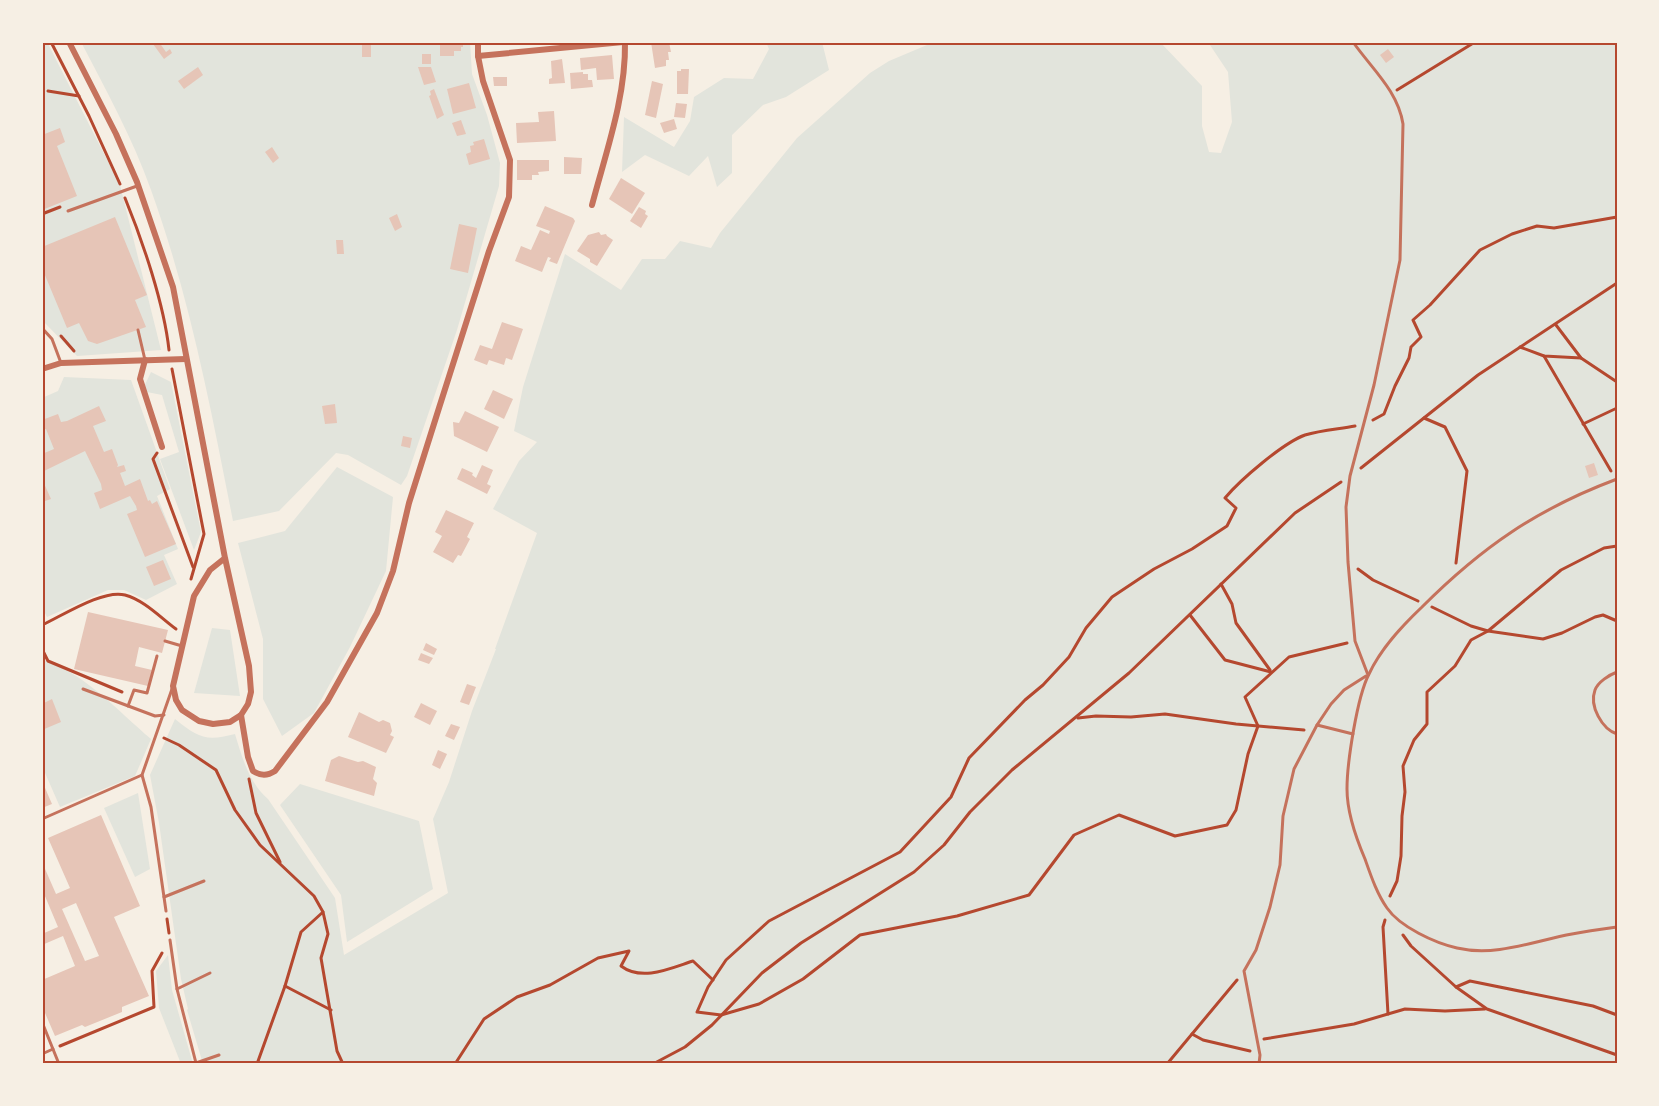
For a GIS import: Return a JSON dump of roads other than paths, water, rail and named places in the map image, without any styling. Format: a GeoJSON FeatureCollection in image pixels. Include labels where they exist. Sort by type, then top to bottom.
{"type":"FeatureCollection","features":[{"type":"Feature","properties":{"kind":"street"},"geometry":{"type":"LineString","coordinates":[[69,42],[116,134],[139,186],[172,287],[225,558],[249,666],[251,692],[248,704],[241,715],[230,722],[213,724],[199,721],[182,710],[176,700],[173,686],[194,596],[210,570],[225,558]]}},
{"type":"Feature","properties":{"kind":"street"},"geometry":{"type":"LineString","coordinates":[[241,715],[248,757],[253,771],[262,775],[270,774],[327,702],[376,613],[393,571],[412,493],[508,197],[510,160],[483,81],[478,42]]}},
{"type":"Feature","properties":{"kind":"street"},"geometry":{"type":"LineString","coordinates":[[478,56],[624,42],[623,81],[614,125],[592,205]]}},
{"type":"Feature","properties":{"kind":"street"},"geometry":{"type":"LineString","coordinates":[[42,369],[61,363],[186,359]]}},
{"type":"Feature","properties":{"kind":"street"},"geometry":{"type":"LineString","coordinates":[[146,360],[140,379],[162,447]]}},
{"type":"Feature","properties":{"kind":"lane"},"geometry":{"type":"LineString","coordinates":[[1353,42],[1392,93],[1401,108],[1403,124],[1400,260],[1350,477],[1346,507],[1355,641],[1368,675]]}},
{"type":"Feature","properties":{"kind":"lane"},"geometry":{"type":"LineString","coordinates":[[68,211],[139,186]]}},
{"type":"Feature","properties":{"kind":"lane"},"geometry":{"type":"LineString","coordinates":[[42,328],[52,339],[61,363]]}},
{"type":"Feature","properties":{"kind":"lane"},"geometry":{"type":"LineString","coordinates":[[138,330],[146,360]]}},
{"type":"Feature","properties":{"kind":"lane"},"geometry":{"type":"LineString","coordinates":[[1617,480],[1583,492],[1517,527],[1455,574],[1396,634],[1368,675],[1353,734],[1347,790],[1355,835],[1374,884],[1388,910],[1426,938],[1455,948],[1480,952],[1617,927]]}},
{"type":"Feature","properties":{"kind":"lane"},"geometry":{"type":"LineString","coordinates":[[165,641],[182,646]]}},
{"type":"Feature","properties":{"kind":"lane"},"geometry":{"type":"LineString","coordinates":[[128,706],[134,690],[147,693],[157,656]]}},
{"type":"Feature","properties":{"kind":"lane"},"geometry":{"type":"LineString","coordinates":[[1617,672],[1603,680],[1595,690],[1594,703],[1604,725],[1617,734]]}},
{"type":"Feature","properties":{"kind":"lane"},"geometry":{"type":"LineString","coordinates":[[1259,1064],[1260,1055],[1244,971],[1256,950],[1270,907],[1280,865],[1283,816],[1294,769],[1331,704],[1344,690],[1368,675]]}},
{"type":"Feature","properties":{"kind":"lane"},"geometry":{"type":"LineString","coordinates":[[166,911],[151,807],[142,775],[173,686]]}},
{"type":"Feature","properties":{"kind":"lane"},"geometry":{"type":"LineString","coordinates":[[83,689],[155,716],[164,715]]}},
{"type":"Feature","properties":{"kind":"lane"},"geometry":{"type":"LineString","coordinates":[[1317,725],[1353,734]]}},
{"type":"Feature","properties":{"kind":"lane"},"geometry":{"type":"LineString","coordinates":[[42,819],[142,775]]}},
{"type":"Feature","properties":{"kind":"lane"},"geometry":{"type":"LineString","coordinates":[[164,897],[204,881]]}},
{"type":"Feature","properties":{"kind":"lane"},"geometry":{"type":"LineString","coordinates":[[170,940],[177,989],[196,1064],[219,1055]]}},
{"type":"Feature","properties":{"kind":"lane"},"geometry":{"type":"LineString","coordinates":[[177,989],[210,973]]}},
{"type":"Feature","properties":{"kind":"lane"},"geometry":{"type":"LineString","coordinates":[[42,1022],[59,1064]]}},
{"type":"Feature","properties":{"kind":"lane"},"geometry":{"type":"LineString","coordinates":[[42,1054],[53,1049]]}}]}
